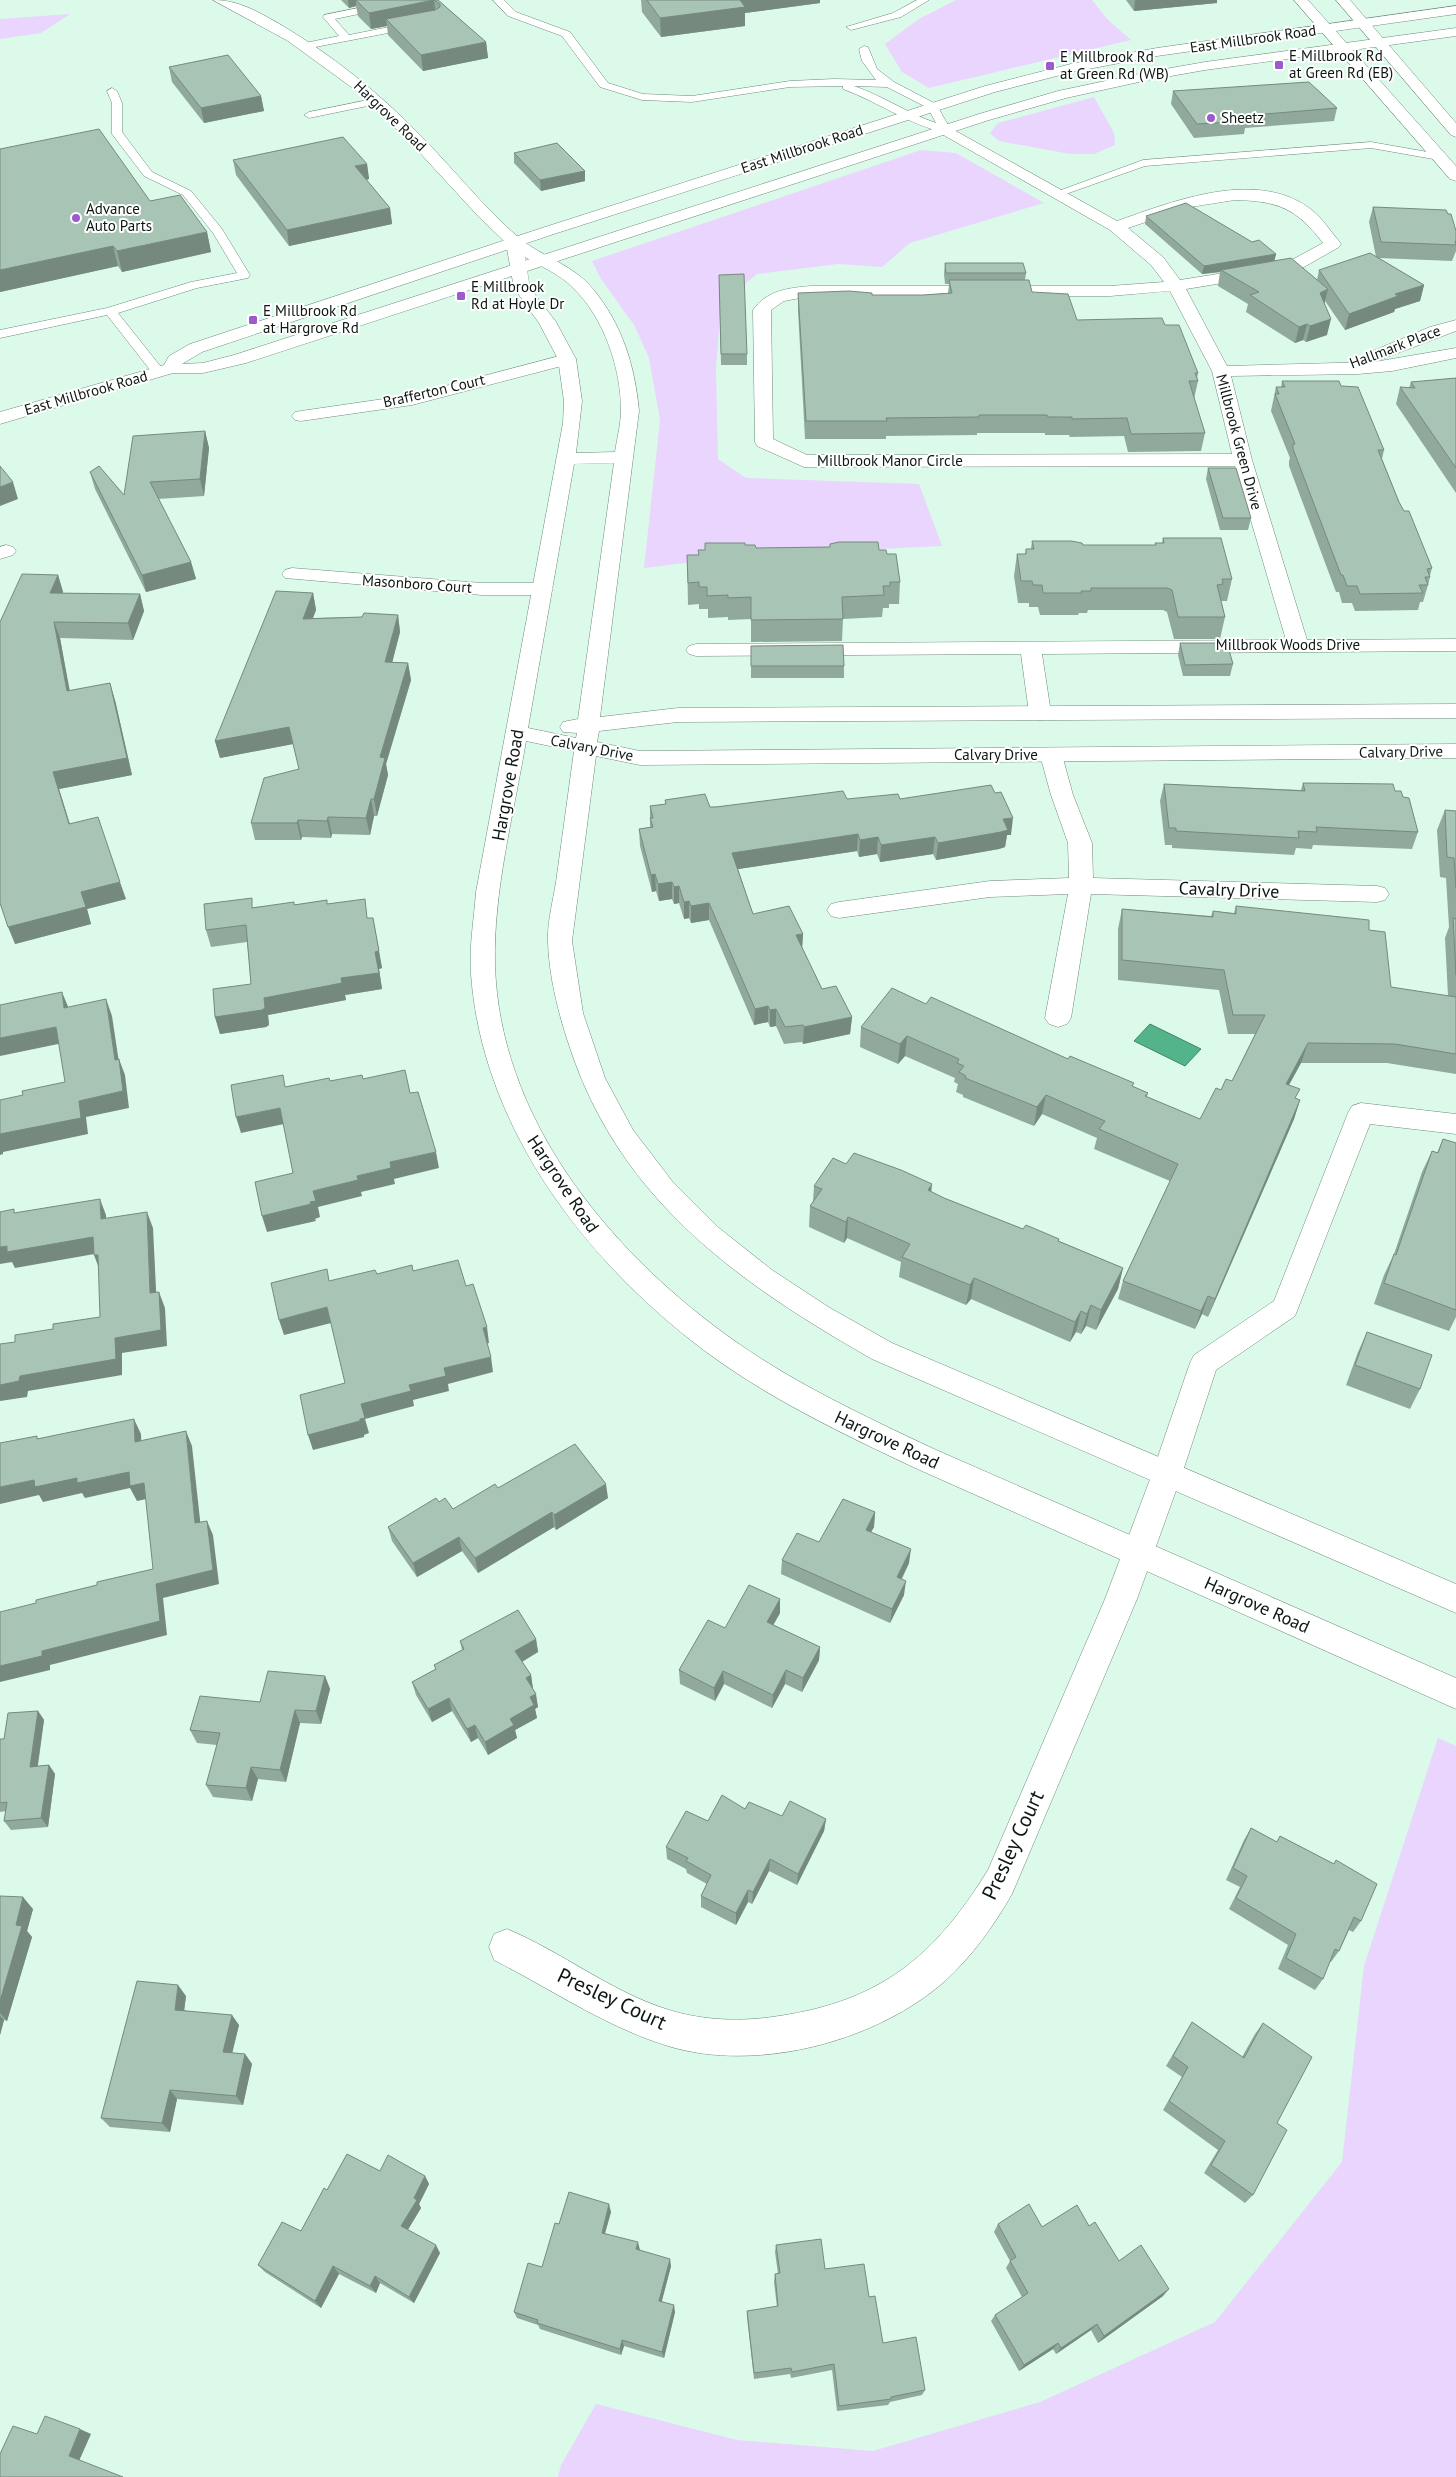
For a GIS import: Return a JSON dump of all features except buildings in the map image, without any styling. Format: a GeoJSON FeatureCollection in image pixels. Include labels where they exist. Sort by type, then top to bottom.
{"type":"FeatureCollection","features":[{"type":"Feature","properties":{"kind":"street","name":"Hargrove Road"},"geometry":{"type":"LineString","coordinates":[[220,0],[305,46],[364,88],[514,242],[568,274],[587,292],[619,348],[629,389],[630,411],[563,904],[560,941],[562,978],[578,1042],[602,1100],[654,1179],[689,1217],[730,1254],[775,1288],[825,1321],[882,1351],[1456,1599]]}},
{"type":"Feature","properties":{"kind":"street"},"geometry":{"type":"LineString","coordinates":[[1301,0],[1456,176]]}},
{"type":"Feature","properties":{"kind":"street"},"geometry":{"type":"LineString","coordinates":[[1343,0],[1456,133]]}},
{"type":"Feature","properties":{"kind":"street","name":"East Millbrook Road"},"geometry":{"type":"LineString","coordinates":[[165,370],[175,360],[196,348],[514,242],[990,89],[1098,63],[1157,52],[1456,10]]}},
{"type":"Feature","properties":{"kind":"street","name":"East Millbrook Road"},"geometry":{"type":"LineString","coordinates":[[0,418],[165,370],[182,370],[216,365],[473,282],[519,270],[1036,102],[1119,82],[1224,63],[1456,32]]}},
{"type":"Feature","properties":{"kind":"street","name":"Millbrook Green Drive"},"geometry":{"type":"LineString","coordinates":[[945,130],[1116,227],[1157,261],[1176,286],[1221,371],[1243,460],[1298,644]]}},
{"type":"Feature","properties":{"kind":"street"},"geometry":{"type":"LineString","coordinates":[[1420,136],[1456,133]]}},
{"type":"Feature","properties":{"kind":"street"},"geometry":{"type":"LineString","coordinates":[[1116,227],[1188,203],[1228,194],[1272,198],[1305,213],[1333,244],[1291,267],[1176,286]]}},
{"type":"Feature","properties":{"kind":"street","name":"Hargrove Road"},"geometry":{"type":"LineString","coordinates":[[514,242],[522,288],[547,322],[567,359],[573,401],[572,423],[566,459],[488,892],[482,969],[487,1012],[495,1050],[508,1092],[528,1134],[582,1219],[618,1260],[658,1299],[704,1337],[755,1372],[813,1405],[872,1435],[1138,1551],[1456,1694]]}},
{"type":"Feature","properties":{"kind":"street","name":"Millbrook Manor Circle"},"geometry":{"type":"LineString","coordinates":[[1176,286],[1110,290],[821,291],[784,294],[768,302],[762,310],[764,442],[804,461],[1243,460]]}},
{"type":"Feature","properties":{"kind":"street","name":"Hallmark Place"},"geometry":{"type":"LineString","coordinates":[[1335,370],[1377,356],[1436,331],[1456,325]]}},
{"type":"Feature","properties":{"kind":"street"},"geometry":{"type":"LineString","coordinates":[[1436,331],[1456,344]]}},
{"type":"Feature","properties":{"kind":"street","name":"Hallmark Place"},"geometry":{"type":"LineString","coordinates":[[1221,371],[1335,370],[1392,366],[1456,353]]}},
{"type":"Feature","properties":{"kind":"street","name":"Brafferton Court"},"geometry":{"type":"LineString","coordinates":[[301,416],[412,400],[567,359]]}},
{"type":"Feature","properties":{"kind":"street"},"geometry":{"type":"LineString","coordinates":[[566,459],[624,457]]}},
{"type":"Feature","properties":{"kind":"street","name":"Masonboro Court"},"geometry":{"type":"LineString","coordinates":[[292,574],[482,589],[543,590]]}},
{"type":"Feature","properties":{"kind":"street","name":"Millbrook Woods Drive"},"geometry":{"type":"LineString","coordinates":[[696,650],[1298,644],[1456,645]]}},
{"type":"Feature","properties":{"kind":"street"},"geometry":{"type":"LineString","coordinates":[[1031,647],[1040,713],[1053,765]]}},
{"type":"Feature","properties":{"kind":"street","name":"Calvary Drive"},"geometry":{"type":"LineString","coordinates":[[518,732],[587,736],[678,715],[1456,711]]}},
{"type":"Feature","properties":{"kind":"street","name":"Calvary Drive"},"geometry":{"type":"LineString","coordinates":[[587,736],[640,758],[1053,765],[1456,752]]}},
{"type":"Feature","properties":{"kind":"street","name":"Calvary Drive"},"geometry":{"type":"LineString","coordinates":[[1053,765],[1080,843],[1081,886],[1058,1018]]}},
{"type":"Feature","properties":{"kind":"street"},"geometry":{"type":"LineString","coordinates":[[839,910],[955,894],[1054,885],[1081,886]]}},
{"type":"Feature","properties":{"kind":"street","name":"Cavalry Drive"},"geometry":{"type":"LineString","coordinates":[[1081,886],[1377,894]]}},
{"type":"Feature","properties":{"kind":"street","name":"Presley Court"},"geometry":{"type":"LineString","coordinates":[[507,1947],[653,2023],[707,2037],[752,2038],[804,2032],[852,2018],[893,1998],[945,1955],[974,1924],[1000,1882],[1121,1599],[1167,1474],[1204,1363],[1285,1308],[1361,1114],[1456,1124]]}},
{"type":"Feature","properties":{"kind":"lane"},"geometry":{"type":"LineString","coordinates":[[498,0],[512,14],[566,34],[604,85],[642,97],[692,99],[790,84],[834,82],[888,84]]}},
{"type":"Feature","properties":{"kind":"lane"},"geometry":{"type":"LineString","coordinates":[[851,27],[897,14],[924,0]]}},
{"type":"Feature","properties":{"kind":"lane"},"geometry":{"type":"LineString","coordinates":[[346,38],[328,17],[394,4]]}},
{"type":"Feature","properties":{"kind":"lane"},"geometry":{"type":"LineString","coordinates":[[305,46],[426,23]]}},
{"type":"Feature","properties":{"kind":"lane"},"geometry":{"type":"LineString","coordinates":[[864,49],[865,57],[881,81],[933,107],[945,130]]}},
{"type":"Feature","properties":{"kind":"lane"},"geometry":{"type":"LineString","coordinates":[[834,82],[866,94],[906,116],[945,130]]}},
{"type":"Feature","properties":{"kind":"lane"},"geometry":{"type":"LineString","coordinates":[[0,334],[110,311],[195,285],[244,274],[218,232],[188,194],[148,174],[116,132],[117,103],[112,91]]}},
{"type":"Feature","properties":{"kind":"lane"},"geometry":{"type":"LineString","coordinates":[[309,115],[378,101]]}},
{"type":"Feature","properties":{"kind":"lane"},"geometry":{"type":"LineString","coordinates":[[1371,145],[1382,139],[1420,136]]}},
{"type":"Feature","properties":{"kind":"lane"},"geometry":{"type":"LineString","coordinates":[[1058,193],[1143,163],[1371,145],[1439,157]]}},
{"type":"Feature","properties":{"kind":"lane"},"geometry":{"type":"LineString","coordinates":[[110,311],[165,370]]}},
{"type":"Feature","properties":{"kind":"shaded area"},"geometry":{"type":"Polygon","coordinates":[[[956,0],[1092,0],[1108,20],[1131,40],[929,88],[902,72],[885,44],[919,19],[956,0]]]}},
{"type":"Feature","properties":{"kind":"shaded area"},"geometry":{"type":"Polygon","coordinates":[[[70,14],[41,33],[0,39],[0,19],[70,14]]]}},
{"type":"Feature","properties":{"kind":"shaded area"},"geometry":{"type":"Polygon","coordinates":[[[1094,97],[1114,133],[1115,145],[1094,154],[1070,154],[999,141],[990,133],[998,123],[1094,97]]]}},
{"type":"Feature","properties":{"kind":"shaded area"},"geometry":{"type":"Polygon","coordinates":[[[921,150],[956,153],[1044,203],[910,243],[882,267],[838,264],[757,274],[721,304],[716,368],[718,459],[746,478],[919,484],[942,546],[752,555],[644,568],[660,420],[649,358],[634,325],[601,279],[592,261],[921,150]]]}},
{"type":"Feature","properties":{"kind":"shaded area"},"geometry":{"type":"Polygon","coordinates":[[[1150,1024],[1201,1049],[1185,1066],[1134,1041],[1150,1024]]]}},
{"type":"Feature","properties":{"kind":"shaded area"},"geometry":{"type":"Polygon","coordinates":[[[1438,1738],[1456,1746],[1456,2477],[558,2477],[561,2465],[596,2404],[737,2440],[873,2451],[1040,2402],[1215,2322],[1342,2162],[1364,1966],[1438,1738]]]}},
{"type":"Feature","properties":{"kind":"place","name":"E Millbrook Rd at Green Rd (EB)"},"geometry":{"type":"Point","coordinates":[1279,65]}},
{"type":"Feature","properties":{"kind":"place","name":"E Millbrook Rd at Green Rd (WB)"},"geometry":{"type":"Point","coordinates":[1050,66]}},
{"type":"Feature","properties":{"kind":"place","name":"Sheetz"},"geometry":{"type":"Point","coordinates":[1211,118]}},
{"type":"Feature","properties":{"kind":"place","name":"Advance Auto Parts"},"geometry":{"type":"Point","coordinates":[76,218]}},
{"type":"Feature","properties":{"kind":"place","name":"E Millbrook Rd at Hoyle Dr"},"geometry":{"type":"Point","coordinates":[461,296]}},
{"type":"Feature","properties":{"kind":"place","name":"E Millbrook Rd at Hargrove Rd"},"geometry":{"type":"Point","coordinates":[253,320]}}]}
